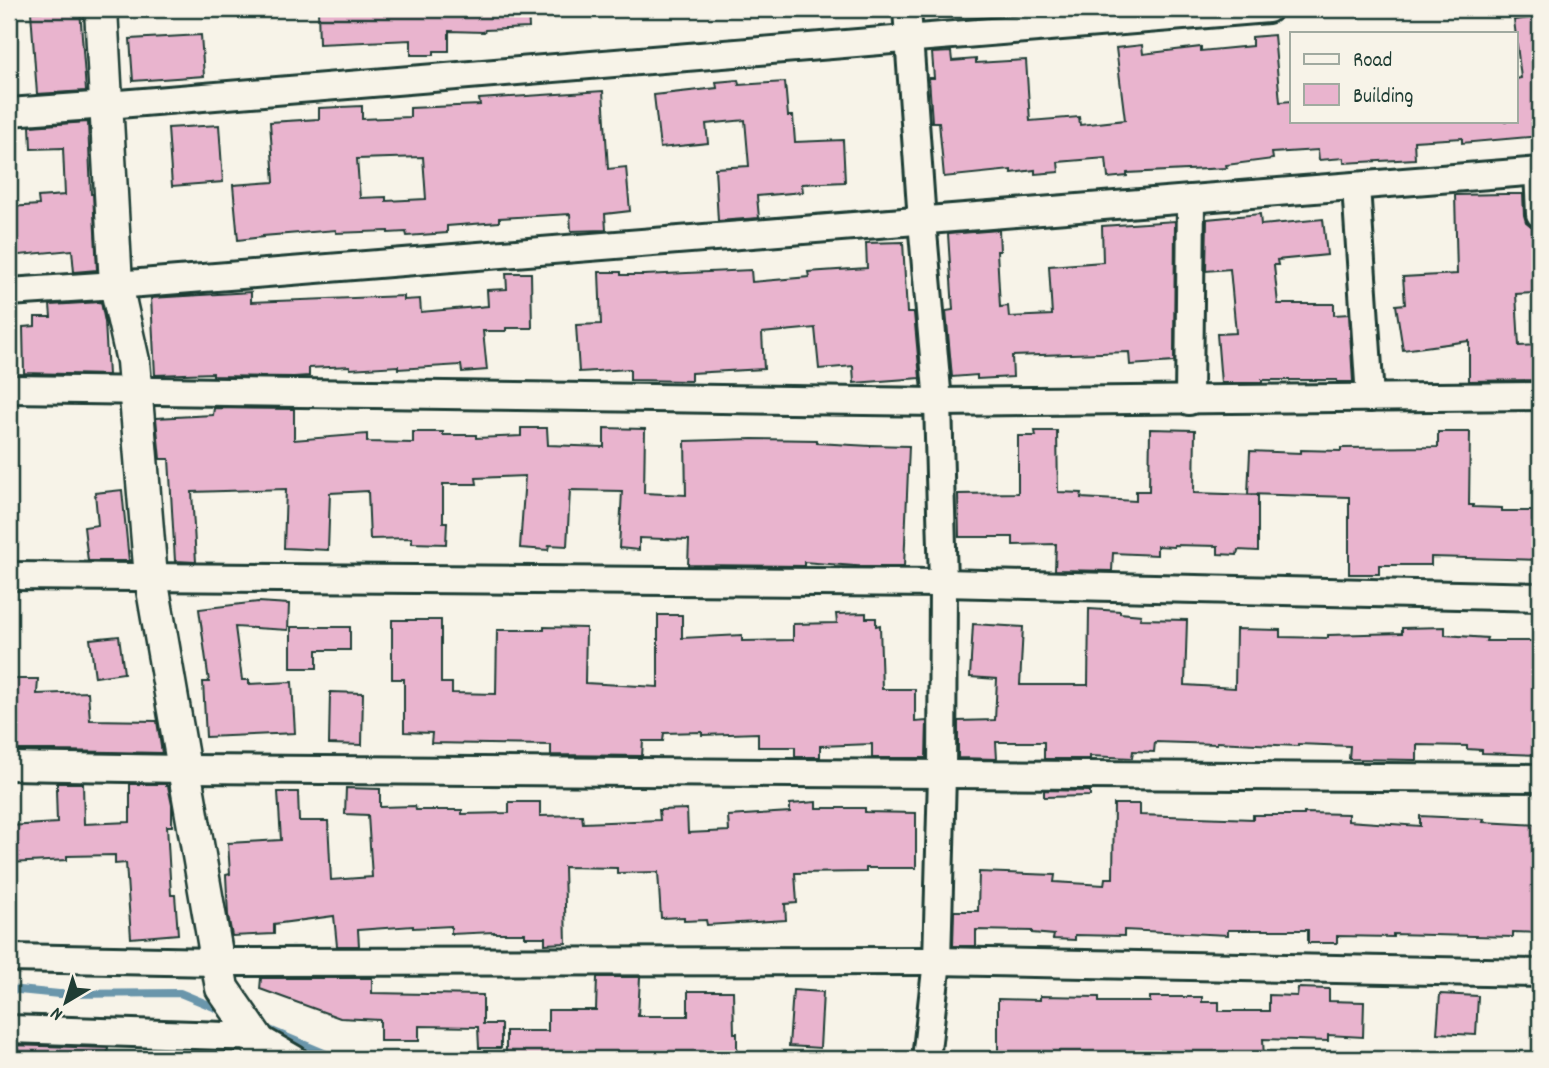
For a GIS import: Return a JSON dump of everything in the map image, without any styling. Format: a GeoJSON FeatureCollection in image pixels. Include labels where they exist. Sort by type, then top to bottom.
{"type":"FeatureCollection","features":[{"type":"Feature","properties":{"kind":"street"},"geometry":{"type":"LineString","coordinates":[[101,9],[116,285],[133,361],[151,578],[220,975],[259,1048]]}},
{"type":"Feature","properties":{"kind":"street"},"geometry":{"type":"LineString","coordinates":[[906,9],[938,402],[943,583],[937,961],[926,1059]]}},
{"type":"Feature","properties":{"kind":"street"},"geometry":{"type":"LineString","coordinates":[[9,112],[1268,9]]}},
{"type":"Feature","properties":{"kind":"street"},"geometry":{"type":"LineString","coordinates":[[9,292],[1539,171],[1540,214]]}},
{"type":"Feature","properties":{"kind":"street"},"geometry":{"type":"LineString","coordinates":[[1356,186],[1370,398]]}},
{"type":"Feature","properties":{"kind":"street"},"geometry":{"type":"LineString","coordinates":[[1189,401],[1191,199]]}},
{"type":"Feature","properties":{"kind":"street"},"geometry":{"type":"LineString","coordinates":[[9,389],[938,402],[1540,396]]}},
{"type":"Feature","properties":{"kind":"street"},"geometry":{"type":"LineString","coordinates":[[9,576],[943,583],[1540,597]]}},
{"type":"Feature","properties":{"kind":"street"},"geometry":{"type":"LineString","coordinates":[[9,766],[1540,778]]}},
{"type":"Feature","properties":{"kind":"street"},"geometry":{"type":"LineString","coordinates":[[9,958],[220,975],[937,961],[1540,973]]}},
{"type":"Feature","properties":{"kind":"street"},"geometry":{"type":"LineString","coordinates":[[9,1029],[164,1047],[259,1048],[294,1059]]}},
{"type":"Feature","properties":{"kind":"building"},"geometry":{"type":"Polygon","coordinates":[[[80,9],[86,91],[37,94],[31,12],[80,9]]]}},
{"type":"Feature","properties":{"kind":"building"},"geometry":{"type":"Polygon","coordinates":[[[318,9],[528,9],[529,28],[484,32],[449,31],[449,51],[434,51],[434,55],[411,55],[411,40],[319,44],[318,9]]]}},
{"type":"Feature","properties":{"kind":"building"},"geometry":{"type":"Polygon","coordinates":[[[1540,17],[1540,136],[1462,143],[1462,138],[1414,141],[1415,159],[1344,163],[1344,158],[1319,160],[1318,150],[1272,153],[1273,159],[1226,165],[1227,168],[1127,173],[1127,176],[1108,178],[1106,158],[1058,162],[1059,172],[1035,174],[1035,170],[1011,173],[1011,170],[944,177],[939,122],[932,122],[929,78],[934,78],[932,53],[951,52],[952,61],[976,59],[976,63],[1026,60],[1030,121],[1079,117],[1080,125],[1125,120],[1116,48],[1142,45],[1143,54],[1201,47],[1201,51],[1252,46],[1252,37],[1274,35],[1280,102],[1290,101],[1290,122],[1518,122],[1518,79],[1521,78],[1518,32],[1515,32],[1514,20],[1540,17]]]}},
{"type":"Feature","properties":{"kind":"building"},"geometry":{"type":"Polygon","coordinates":[[[201,35],[204,76],[133,81],[130,39],[201,35]]]}},
{"type":"Feature","properties":{"kind":"building"},"geometry":{"type":"Polygon","coordinates":[[[738,80],[739,85],[785,82],[788,116],[793,116],[795,142],[843,140],[845,182],[802,184],[803,192],[757,196],[759,218],[718,221],[715,168],[749,166],[745,120],[706,124],[708,143],[660,148],[654,95],[717,88],[716,82],[738,80]]]}},
{"type":"Feature","properties":{"kind":"building"},"geometry":{"type":"Polygon","coordinates":[[[603,91],[608,169],[626,167],[630,211],[605,214],[606,230],[571,231],[570,214],[499,218],[499,222],[447,226],[447,233],[407,236],[406,232],[336,233],[336,230],[238,240],[233,185],[274,182],[270,122],[319,119],[319,108],[362,106],[362,119],[410,117],[410,108],[480,105],[479,99],[603,91]],[[423,157],[357,159],[360,198],[386,197],[386,201],[426,199],[423,157]]]}},
{"type":"Feature","properties":{"kind":"building"},"geometry":{"type":"Polygon","coordinates":[[[88,122],[97,270],[74,272],[72,250],[9,256],[9,207],[39,205],[38,197],[65,195],[63,148],[31,149],[30,126],[88,122]]]}},
{"type":"Feature","properties":{"kind":"building"},"geometry":{"type":"Polygon","coordinates":[[[219,125],[223,182],[172,186],[168,128],[219,125]]]}},
{"type":"Feature","properties":{"kind":"building"},"geometry":{"type":"Polygon","coordinates":[[[1523,194],[1526,222],[1535,229],[1532,229],[1533,293],[1516,294],[1519,346],[1540,345],[1540,380],[1469,381],[1469,341],[1403,350],[1396,305],[1405,304],[1403,277],[1457,274],[1455,195],[1523,194]]]}},
{"type":"Feature","properties":{"kind":"building"},"geometry":{"type":"Polygon","coordinates":[[[1260,214],[1261,225],[1323,219],[1327,255],[1277,260],[1278,265],[1274,265],[1278,304],[1334,304],[1334,315],[1349,314],[1353,382],[1262,380],[1262,383],[1221,383],[1217,334],[1236,333],[1230,269],[1206,271],[1207,219],[1260,214]]]}},
{"type":"Feature","properties":{"kind":"building"},"geometry":{"type":"Polygon","coordinates":[[[1175,221],[1174,362],[1130,365],[1129,352],[1012,356],[1013,377],[952,377],[946,311],[953,310],[948,234],[999,230],[1000,251],[997,251],[1000,307],[1008,306],[1009,317],[1052,315],[1049,266],[1103,262],[1102,226],[1175,221]]]}},
{"type":"Feature","properties":{"kind":"building"},"geometry":{"type":"Polygon","coordinates":[[[903,242],[907,313],[914,313],[920,378],[854,383],[853,366],[819,369],[815,328],[762,333],[764,369],[691,373],[691,381],[630,380],[630,369],[579,372],[576,325],[601,324],[599,272],[644,275],[751,270],[752,282],[809,277],[808,272],[867,268],[866,243],[903,242]]]}},
{"type":"Feature","properties":{"kind":"building"},"geometry":{"type":"Polygon","coordinates":[[[506,273],[531,273],[532,328],[483,331],[487,370],[462,372],[461,365],[398,369],[398,366],[350,369],[350,366],[309,368],[309,376],[294,377],[213,376],[213,373],[155,375],[151,298],[251,292],[251,302],[404,296],[404,300],[420,299],[421,312],[488,306],[487,290],[507,289],[506,273]]]}},
{"type":"Feature","properties":{"kind":"building"},"geometry":{"type":"Polygon","coordinates":[[[101,302],[108,375],[24,373],[23,327],[35,326],[35,317],[51,317],[50,305],[101,302]]]}},
{"type":"Feature","properties":{"kind":"building"},"geometry":{"type":"Polygon","coordinates":[[[214,408],[294,409],[294,440],[367,434],[367,442],[413,443],[413,432],[476,435],[476,438],[521,436],[521,428],[547,428],[548,445],[604,447],[604,428],[645,429],[644,493],[686,495],[685,441],[817,440],[817,443],[909,446],[904,567],[804,562],[804,566],[688,565],[689,540],[639,538],[639,550],[619,548],[622,491],[570,490],[567,546],[549,545],[548,550],[520,548],[525,476],[476,478],[477,484],[443,484],[446,544],[412,543],[412,538],[370,539],[368,491],[330,493],[328,550],[284,548],[286,489],[192,492],[196,562],[175,561],[169,459],[160,459],[156,418],[213,415],[214,408]]]}},
{"type":"Feature","properties":{"kind":"building"},"geometry":{"type":"Polygon","coordinates":[[[1150,429],[1195,430],[1194,493],[1258,495],[1258,551],[1238,550],[1237,555],[1218,554],[1218,546],[1157,546],[1157,555],[1113,553],[1112,571],[1055,570],[1056,544],[1013,545],[1013,537],[959,537],[958,494],[1018,493],[1018,436],[1036,436],[1035,431],[1057,431],[1058,492],[1082,493],[1081,498],[1136,501],[1136,491],[1149,491],[1150,429]]]}},
{"type":"Feature","properties":{"kind":"building"},"geometry":{"type":"Polygon","coordinates":[[[1438,432],[1470,432],[1469,505],[1502,508],[1502,511],[1532,511],[1532,521],[1540,521],[1540,560],[1431,557],[1431,565],[1379,565],[1379,574],[1349,574],[1349,497],[1248,494],[1250,451],[1301,453],[1301,450],[1341,451],[1341,448],[1438,447],[1438,432]]]}},
{"type":"Feature","properties":{"kind":"building"},"geometry":{"type":"Polygon","coordinates":[[[122,490],[129,561],[88,561],[84,527],[98,525],[95,493],[122,490]]]}},
{"type":"Feature","properties":{"kind":"building"},"geometry":{"type":"Polygon","coordinates":[[[258,602],[289,604],[288,630],[235,627],[242,680],[249,680],[249,684],[292,682],[295,733],[206,737],[203,682],[209,682],[199,609],[258,602]]]}},
{"type":"Feature","properties":{"kind":"building"},"geometry":{"type":"Polygon","coordinates":[[[1089,609],[1141,615],[1140,619],[1187,620],[1185,685],[1235,688],[1236,629],[1280,630],[1280,637],[1328,638],[1328,635],[1402,633],[1402,628],[1445,627],[1445,635],[1487,638],[1486,641],[1540,641],[1540,755],[1482,753],[1482,750],[1467,749],[1467,746],[1417,745],[1417,760],[1349,759],[1350,746],[1155,742],[1154,752],[1133,751],[1132,758],[1090,756],[1090,759],[1044,759],[1044,742],[996,742],[997,759],[958,758],[958,721],[995,720],[997,679],[970,677],[973,624],[1023,627],[1020,685],[1088,685],[1089,609]]]}},
{"type":"Feature","properties":{"kind":"building"},"geometry":{"type":"Polygon","coordinates":[[[866,613],[866,618],[876,618],[876,626],[880,625],[882,689],[915,689],[915,722],[927,721],[926,758],[872,758],[872,744],[820,746],[820,757],[795,757],[795,747],[758,747],[758,733],[664,733],[663,741],[643,741],[642,756],[551,755],[551,745],[431,743],[432,733],[404,732],[404,679],[392,679],[392,620],[441,620],[441,683],[452,683],[452,693],[496,694],[497,630],[586,628],[585,683],[658,687],[658,615],[682,615],[682,638],[742,635],[742,641],[793,640],[793,624],[837,623],[836,614],[866,613]]]}},
{"type":"Feature","properties":{"kind":"building"},"geometry":{"type":"Polygon","coordinates":[[[291,627],[350,627],[350,650],[317,650],[317,668],[291,668],[291,627]]]}},
{"type":"Feature","properties":{"kind":"building"},"geometry":{"type":"Polygon","coordinates":[[[119,636],[124,673],[95,677],[90,639],[119,636]]]}},
{"type":"Feature","properties":{"kind":"building"},"geometry":{"type":"Polygon","coordinates":[[[9,679],[38,679],[37,694],[88,692],[90,720],[157,721],[162,753],[11,750],[9,679]]]}},
{"type":"Feature","properties":{"kind":"building"},"geometry":{"type":"Polygon","coordinates":[[[330,692],[363,693],[362,745],[329,744],[330,692]]]}},
{"type":"Feature","properties":{"kind":"building"},"geometry":{"type":"Polygon","coordinates":[[[57,783],[83,783],[84,824],[130,822],[130,784],[168,786],[172,805],[172,826],[167,826],[171,895],[175,895],[178,934],[131,938],[126,863],[115,864],[115,855],[67,856],[67,860],[9,863],[9,826],[57,823],[57,783]]]}},
{"type":"Feature","properties":{"kind":"building"},"geometry":{"type":"Polygon","coordinates":[[[346,788],[380,789],[380,807],[415,806],[416,810],[462,810],[462,814],[509,813],[509,802],[540,802],[540,816],[582,815],[583,823],[660,820],[659,810],[687,809],[688,833],[729,831],[728,816],[790,812],[790,804],[816,802],[816,808],[865,808],[865,812],[916,813],[916,868],[795,873],[797,903],[785,904],[786,920],[707,925],[706,920],[661,918],[658,872],[617,873],[617,868],[564,867],[566,943],[545,944],[545,937],[525,937],[525,933],[451,934],[451,926],[413,926],[358,930],[359,946],[337,946],[334,916],[274,924],[274,934],[232,936],[226,875],[230,874],[228,843],[281,840],[278,792],[298,792],[299,821],[328,821],[331,880],[372,877],[368,815],[345,814],[346,788]]]}},
{"type":"Feature","properties":{"kind":"building"},"geometry":{"type":"Polygon","coordinates":[[[1044,790],[1090,791],[1090,796],[1044,797],[1044,790]]]}},
{"type":"Feature","properties":{"kind":"building"},"geometry":{"type":"Polygon","coordinates":[[[1114,804],[1140,804],[1140,815],[1253,819],[1253,815],[1348,814],[1348,821],[1420,826],[1420,816],[1540,825],[1540,933],[1513,932],[1513,937],[1393,934],[1393,937],[1337,936],[1337,943],[1308,943],[1308,930],[1228,930],[1228,935],[1124,930],[1124,936],[1075,935],[1075,940],[1053,939],[1054,935],[1032,931],[976,930],[976,946],[953,946],[954,911],[978,911],[979,872],[1055,875],[1054,882],[1104,885],[1105,878],[1113,878],[1114,804]]]}},
{"type":"Feature","properties":{"kind":"building"},"geometry":{"type":"Polygon","coordinates":[[[597,977],[640,977],[638,1016],[688,1016],[688,991],[733,991],[737,1057],[573,1053],[573,1056],[506,1058],[506,1031],[548,1031],[548,1010],[596,1010],[597,977]]]}},
{"type":"Feature","properties":{"kind":"building"},"geometry":{"type":"Polygon","coordinates":[[[261,978],[372,978],[372,993],[483,995],[483,1024],[501,1024],[501,1048],[479,1048],[478,1027],[419,1026],[419,1041],[380,1041],[380,1020],[340,1018],[260,989],[261,978]]]}},
{"type":"Feature","properties":{"kind":"building"},"geometry":{"type":"Polygon","coordinates":[[[1298,988],[1329,989],[1329,1001],[1364,1002],[1363,1037],[1328,1035],[1328,1041],[1263,1039],[1264,1059],[1039,1059],[1039,1054],[998,1053],[998,999],[1040,1000],[1040,996],[1099,997],[1099,1002],[1150,1002],[1150,997],[1202,997],[1202,1002],[1219,1002],[1219,1011],[1269,1011],[1269,995],[1297,996],[1298,988]]]}},
{"type":"Feature","properties":{"kind":"building"},"geometry":{"type":"Polygon","coordinates":[[[793,990],[823,992],[820,1048],[789,1046],[793,990]]]}},
{"type":"Feature","properties":{"kind":"building"},"geometry":{"type":"Polygon","coordinates":[[[1440,994],[1478,996],[1476,1035],[1437,1033],[1440,994]]]}},
{"type":"Feature","properties":{"kind":"building"},"geometry":{"type":"Polygon","coordinates":[[[9,1045],[108,1048],[107,1059],[9,1059],[9,1045]]]}},
{"type":"Feature","properties":{"kind":"waterway"},"geometry":{"type":"LineString","coordinates":[[9,989],[59,994],[180,993],[226,1012]]}},
{"type":"Feature","properties":{"kind":"waterway"},"geometry":{"type":"LineString","coordinates":[[267,1029],[338,1059]]}}]}
